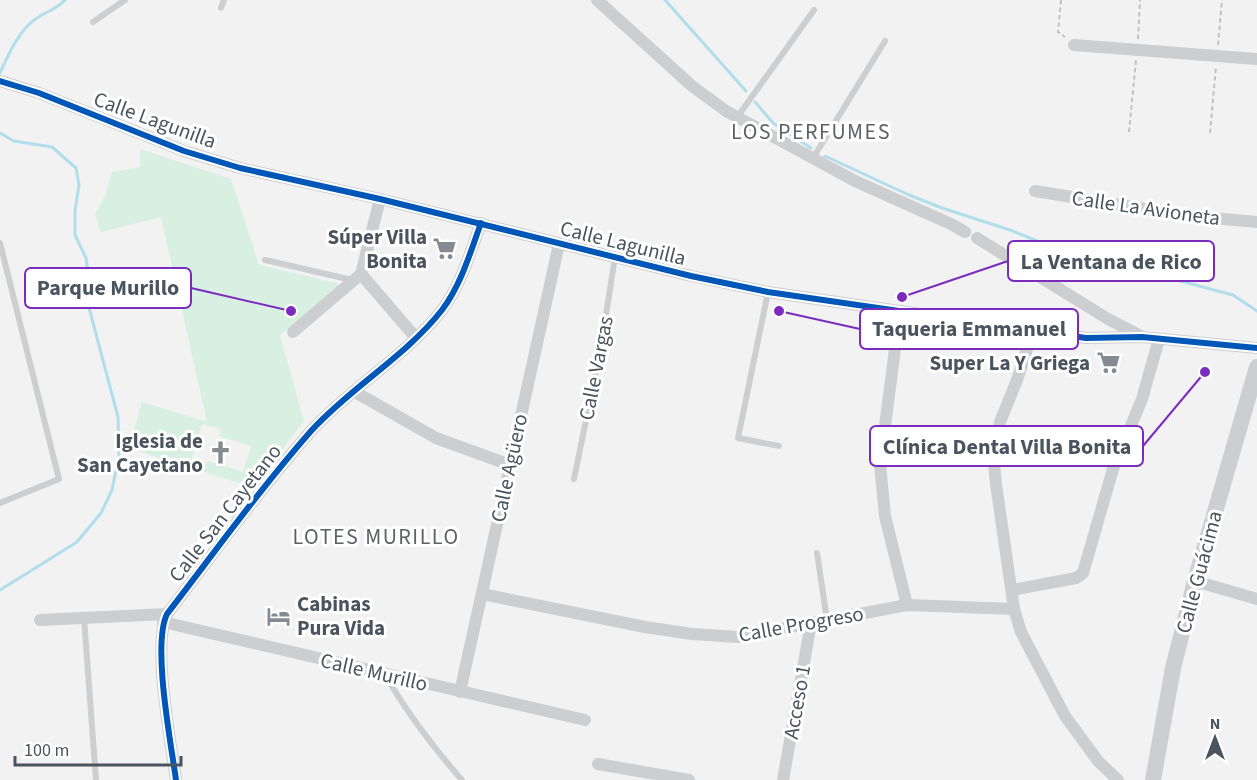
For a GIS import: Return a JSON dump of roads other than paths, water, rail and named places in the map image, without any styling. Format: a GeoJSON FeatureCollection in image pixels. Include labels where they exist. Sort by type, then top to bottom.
{"type":"FeatureCollection","features":[{"type":"Feature","properties":{"kind":"main road","name":"Calle Guácima"},"geometry":{"type":"LineString","coordinates":[[1153,780],[1173,668],[1195,581],[1257,367]]}},
{"type":"Feature","properties":{"kind":"street"},"geometry":{"type":"LineString","coordinates":[[597,0],[692,86],[726,111],[855,181],[965,232]]}},
{"type":"Feature","properties":{"kind":"street"},"geometry":{"type":"LineString","coordinates":[[1074,45],[1257,59]]}},
{"type":"Feature","properties":{"kind":"street","name":"Calle Lagunilla"},"geometry":{"type":"LineString","coordinates":[[4,82],[39,93],[184,151],[240,168],[481,223],[691,276],[768,292],[1086,338],[1142,337],[1257,348]]}},
{"type":"Feature","properties":{"kind":"street","name":"Calle La Avioneta"},"geometry":{"type":"LineString","coordinates":[[1035,191],[1181,215],[1257,222]]}},
{"type":"Feature","properties":{"kind":"street"},"geometry":{"type":"LineString","coordinates":[[293,332],[357,277],[380,199]]}},
{"type":"Feature","properties":{"kind":"street","name":"Calle San Cayetano"},"geometry":{"type":"LineString","coordinates":[[165,618],[284,464],[314,429],[416,338],[442,310],[459,281],[481,223]]}},
{"type":"Feature","properties":{"kind":"street"},"geometry":{"type":"LineString","coordinates":[[977,238],[1142,337]]}},
{"type":"Feature","properties":{"kind":"street","name":"Calle Agüero"},"geometry":{"type":"LineString","coordinates":[[459,692],[559,244]]}},
{"type":"Feature","properties":{"kind":"street"},"geometry":{"type":"LineString","coordinates":[[357,277],[416,338]]}},
{"type":"Feature","properties":{"kind":"street"},"geometry":{"type":"LineString","coordinates":[[900,312],[880,464],[885,516],[907,605]]}},
{"type":"Feature","properties":{"kind":"street"},"geometry":{"type":"LineString","coordinates":[[1033,331],[1000,422],[993,453],[1014,609],[1021,632],[1065,716],[1098,761],[1118,780]]}},
{"type":"Feature","properties":{"kind":"street"},"geometry":{"type":"LineString","coordinates":[[1012,590],[1076,578],[1083,573],[1113,469],[1142,399],[1159,339]]}},
{"type":"Feature","properties":{"kind":"street"},"geometry":{"type":"LineString","coordinates":[[355,392],[436,438],[510,465]]}},
{"type":"Feature","properties":{"kind":"street"},"geometry":{"type":"LineString","coordinates":[[1195,581],[1257,599]]}},
{"type":"Feature","properties":{"kind":"street","name":"Calle Progreso"},"geometry":{"type":"LineString","coordinates":[[482,594],[635,625],[692,634],[737,637],[907,605],[1014,609]]}},
{"type":"Feature","properties":{"kind":"street"},"geometry":{"type":"LineString","coordinates":[[165,618],[163,677],[176,780]]}},
{"type":"Feature","properties":{"kind":"street","name":"Calle Murillo"},"geometry":{"type":"LineString","coordinates":[[40,620],[165,618],[385,675],[585,720]]}},
{"type":"Feature","properties":{"kind":"street","name":"Acceso 1"},"geometry":{"type":"LineString","coordinates":[[783,780],[811,624]]}},
{"type":"Feature","properties":{"kind":"street"},"geometry":{"type":"LineString","coordinates":[[598,764],[689,780]]}},
{"type":"Feature","properties":{"kind":"lane"},"geometry":{"type":"LineString","coordinates":[[93,22],[125,0]]}},
{"type":"Feature","properties":{"kind":"lane"},"geometry":{"type":"LineString","coordinates":[[221,8],[224,0]]}},
{"type":"Feature","properties":{"kind":"lane"},"geometry":{"type":"LineString","coordinates":[[738,117],[814,10]]}},
{"type":"Feature","properties":{"kind":"lane"},"geometry":{"type":"LineString","coordinates":[[813,159],[885,41]]}},
{"type":"Feature","properties":{"kind":"lane"},"geometry":{"type":"LineString","coordinates":[[0,243],[59,479],[0,503]]}},
{"type":"Feature","properties":{"kind":"lane","name":"Calle Vargas"},"geometry":{"type":"LineString","coordinates":[[574,479],[601,347],[615,257]]}},
{"type":"Feature","properties":{"kind":"lane"},"geometry":{"type":"LineString","coordinates":[[265,260],[357,277]]}},
{"type":"Feature","properties":{"kind":"lane"},"geometry":{"type":"LineString","coordinates":[[768,292],[738,438],[779,446]]}},
{"type":"Feature","properties":{"kind":"lane"},"geometry":{"type":"LineString","coordinates":[[817,554],[827,620]]}},
{"type":"Feature","properties":{"kind":"lane"},"geometry":{"type":"LineString","coordinates":[[84,618],[96,780]]}},
{"type":"Feature","properties":{"kind":"lane"},"geometry":{"type":"LineString","coordinates":[[385,675],[425,735],[462,780]]}},
{"type":"Feature","properties":{"kind":"waterway"},"geometry":{"type":"LineString","coordinates":[[0,73],[15,42],[25,29],[37,18],[59,6],[65,0]]}},
{"type":"Feature","properties":{"kind":"waterway"},"geometry":{"type":"LineString","coordinates":[[665,0],[746,91]]}},
{"type":"Feature","properties":{"kind":"waterway"},"geometry":{"type":"LineString","coordinates":[[755,102],[773,123],[811,148]]}},
{"type":"Feature","properties":{"kind":"waterway"},"geometry":{"type":"LineString","coordinates":[[0,133],[14,141],[52,147],[76,168],[79,185],[75,211],[75,235],[86,258],[89,280],[87,300],[118,417],[119,456],[112,490],[101,513],[77,542],[0,590]]}},
{"type":"Feature","properties":{"kind":"waterway"},"geometry":{"type":"LineString","coordinates":[[825,156],[942,208],[1010,230],[1052,247],[1233,295],[1257,311]]}},
{"type":"Feature","properties":{"kind":"place","name":"Súper Villa Bonita"},"geometry":{"type":"Point","coordinates":[445,249]}},
{"type":"Feature","properties":{"kind":"place","name":"La Ventana de Rico"},"geometry":{"type":"Point","coordinates":[902,297]}},
{"type":"Feature","properties":{"kind":"place","name":"Parque Murillo"},"geometry":{"type":"Point","coordinates":[291,311]}},
{"type":"Feature","properties":{"kind":"place","name":"Taqueria Emmanuel"},"geometry":{"type":"Point","coordinates":[779,311]}},
{"type":"Feature","properties":{"kind":"place","name":"Super La Y Griega"},"geometry":{"type":"Point","coordinates":[1108,363]}},
{"type":"Feature","properties":{"kind":"place","name":"Clínica Dental Villa Bonita"},"geometry":{"type":"Point","coordinates":[1205,372]}},
{"type":"Feature","properties":{"kind":"place","name":"Iglesia de San Cayetano"},"geometry":{"type":"Point","coordinates":[221,453]}},
{"type":"Feature","properties":{"kind":"place","name":"Cabinas Pura Vida"},"geometry":{"type":"Point","coordinates":[279,616]}},
{"type":"Feature","properties":{"kind":"district","name":"LOS PERFUMES"},"geometry":{"type":"Point","coordinates":[811,132]}},
{"type":"Feature","properties":{"kind":"district","name":"LOTES MURILLO"},"geometry":{"type":"Point","coordinates":[376,537]}}]}
